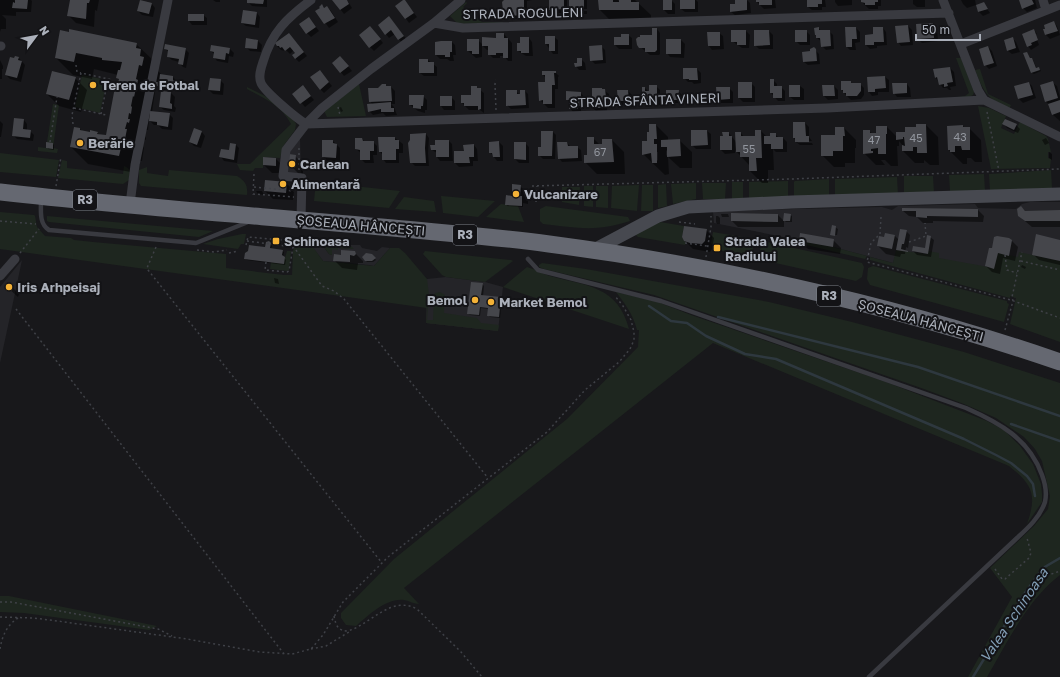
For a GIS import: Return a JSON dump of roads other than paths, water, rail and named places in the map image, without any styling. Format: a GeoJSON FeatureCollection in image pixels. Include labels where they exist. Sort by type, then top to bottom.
{"type":"FeatureCollection","features":[{"type":"Feature","properties":{"kind":"highway","name":"ȘOSEAUA HÂNCEȘTI"},"geometry":{"type":"LineString","coordinates":[[0,192],[301,219],[511,240],[705,269],[864,304],[942,324],[1002,342],[1060,362]]}},
{"type":"Feature","properties":{"kind":"street"},"geometry":{"type":"LineString","coordinates":[[130,204],[135,165],[168,0]]}},
{"type":"Feature","properties":{"kind":"street"},"geometry":{"type":"LineString","coordinates":[[306,124],[298,119],[264,89],[260,78],[264,56],[274,35],[284,22],[311,0]]}},
{"type":"Feature","properties":{"kind":"street"},"geometry":{"type":"LineString","coordinates":[[301,219],[302,178],[283,176],[286,150],[306,124],[331,100],[434,23],[461,0]]}},
{"type":"Feature","properties":{"kind":"street"},"geometry":{"type":"LineString","coordinates":[[943,0],[978,90],[984,100],[1060,137]]}},
{"type":"Feature","properties":{"kind":"street"},"geometry":{"type":"LineString","coordinates":[[1043,0],[1046,10]]}},
{"type":"Feature","properties":{"kind":"street"},"geometry":{"type":"LineString","coordinates":[[961,44],[1060,5]]}},
{"type":"Feature","properties":{"kind":"street","name":"STRADA ROGULENI"},"geometry":{"type":"LineString","coordinates":[[434,23],[463,28],[948,13]]}},
{"type":"Feature","properties":{"kind":"street","name":"STRADA SFÂNTA VINERI"},"geometry":{"type":"LineString","coordinates":[[306,124],[828,108],[984,100]]}},
{"type":"Feature","properties":{"kind":"street"},"geometry":{"type":"LineString","coordinates":[[592,251],[658,216],[688,207],[1060,194]]}},
{"type":"Feature","properties":{"kind":"street"},"geometry":{"type":"LineString","coordinates":[[0,276],[15,259]]}},
{"type":"Feature","properties":{"kind":"lane"},"geometry":{"type":"LineString","coordinates":[[47,197],[43,225],[48,230],[196,243],[261,216]]}},
{"type":"Feature","properties":{"kind":"lane"},"geometry":{"type":"LineString","coordinates":[[528,259],[538,270],[661,300],[966,408],[996,422],[1019,439],[1030,452],[1038,465],[1045,485],[1045,500],[1041,511],[1025,531],[869,677]]}},
{"type":"Feature","properties":{"kind":"waterway"},"geometry":{"type":"LineString","coordinates":[[649,306],[671,321],[687,323],[706,336],[745,354],[776,359],[964,439],[1011,463],[1027,476],[1033,484],[1035,496]]}},
{"type":"Feature","properties":{"kind":"waterway"},"geometry":{"type":"LineString","coordinates":[[718,317],[918,367],[1060,416]]}},
{"type":"Feature","properties":{"kind":"waterway"},"geometry":{"type":"LineString","coordinates":[[1011,424],[1060,441]]}},
{"type":"Feature","properties":{"kind":"waterway","name":"Valea Schinoasa"},"geometry":{"type":"LineString","coordinates":[[973,677],[1022,597],[1043,568],[1060,558]]}},
{"type":"Feature","properties":{"kind":"place","name":"Teren de Fotbal"},"geometry":{"type":"Point","coordinates":[93,85]}},
{"type":"Feature","properties":{"kind":"place","name":"Berărie"},"geometry":{"type":"Point","coordinates":[80,143]}},
{"type":"Feature","properties":{"kind":"place","name":"Carlean"},"geometry":{"type":"Point","coordinates":[292,164]}},
{"type":"Feature","properties":{"kind":"place","name":"Alimentară"},"geometry":{"type":"Point","coordinates":[283,184]}},
{"type":"Feature","properties":{"kind":"place","name":"Vulcanizare"},"geometry":{"type":"Point","coordinates":[516,194]}},
{"type":"Feature","properties":{"kind":"place","name":"Schinoasa"},"geometry":{"type":"Point","coordinates":[276,241]}},
{"type":"Feature","properties":{"kind":"place","name":"Strada Valea Radiului"},"geometry":{"type":"Point","coordinates":[717,248]}},
{"type":"Feature","properties":{"kind":"place","name":"Iris Arhpeisaj"},"geometry":{"type":"Point","coordinates":[9,287]}},
{"type":"Feature","properties":{"kind":"place","name":"Bemol"},"geometry":{"type":"Point","coordinates":[475,300]}},
{"type":"Feature","properties":{"kind":"place","name":"Market Bemol"},"geometry":{"type":"Point","coordinates":[491,302]}}]}
